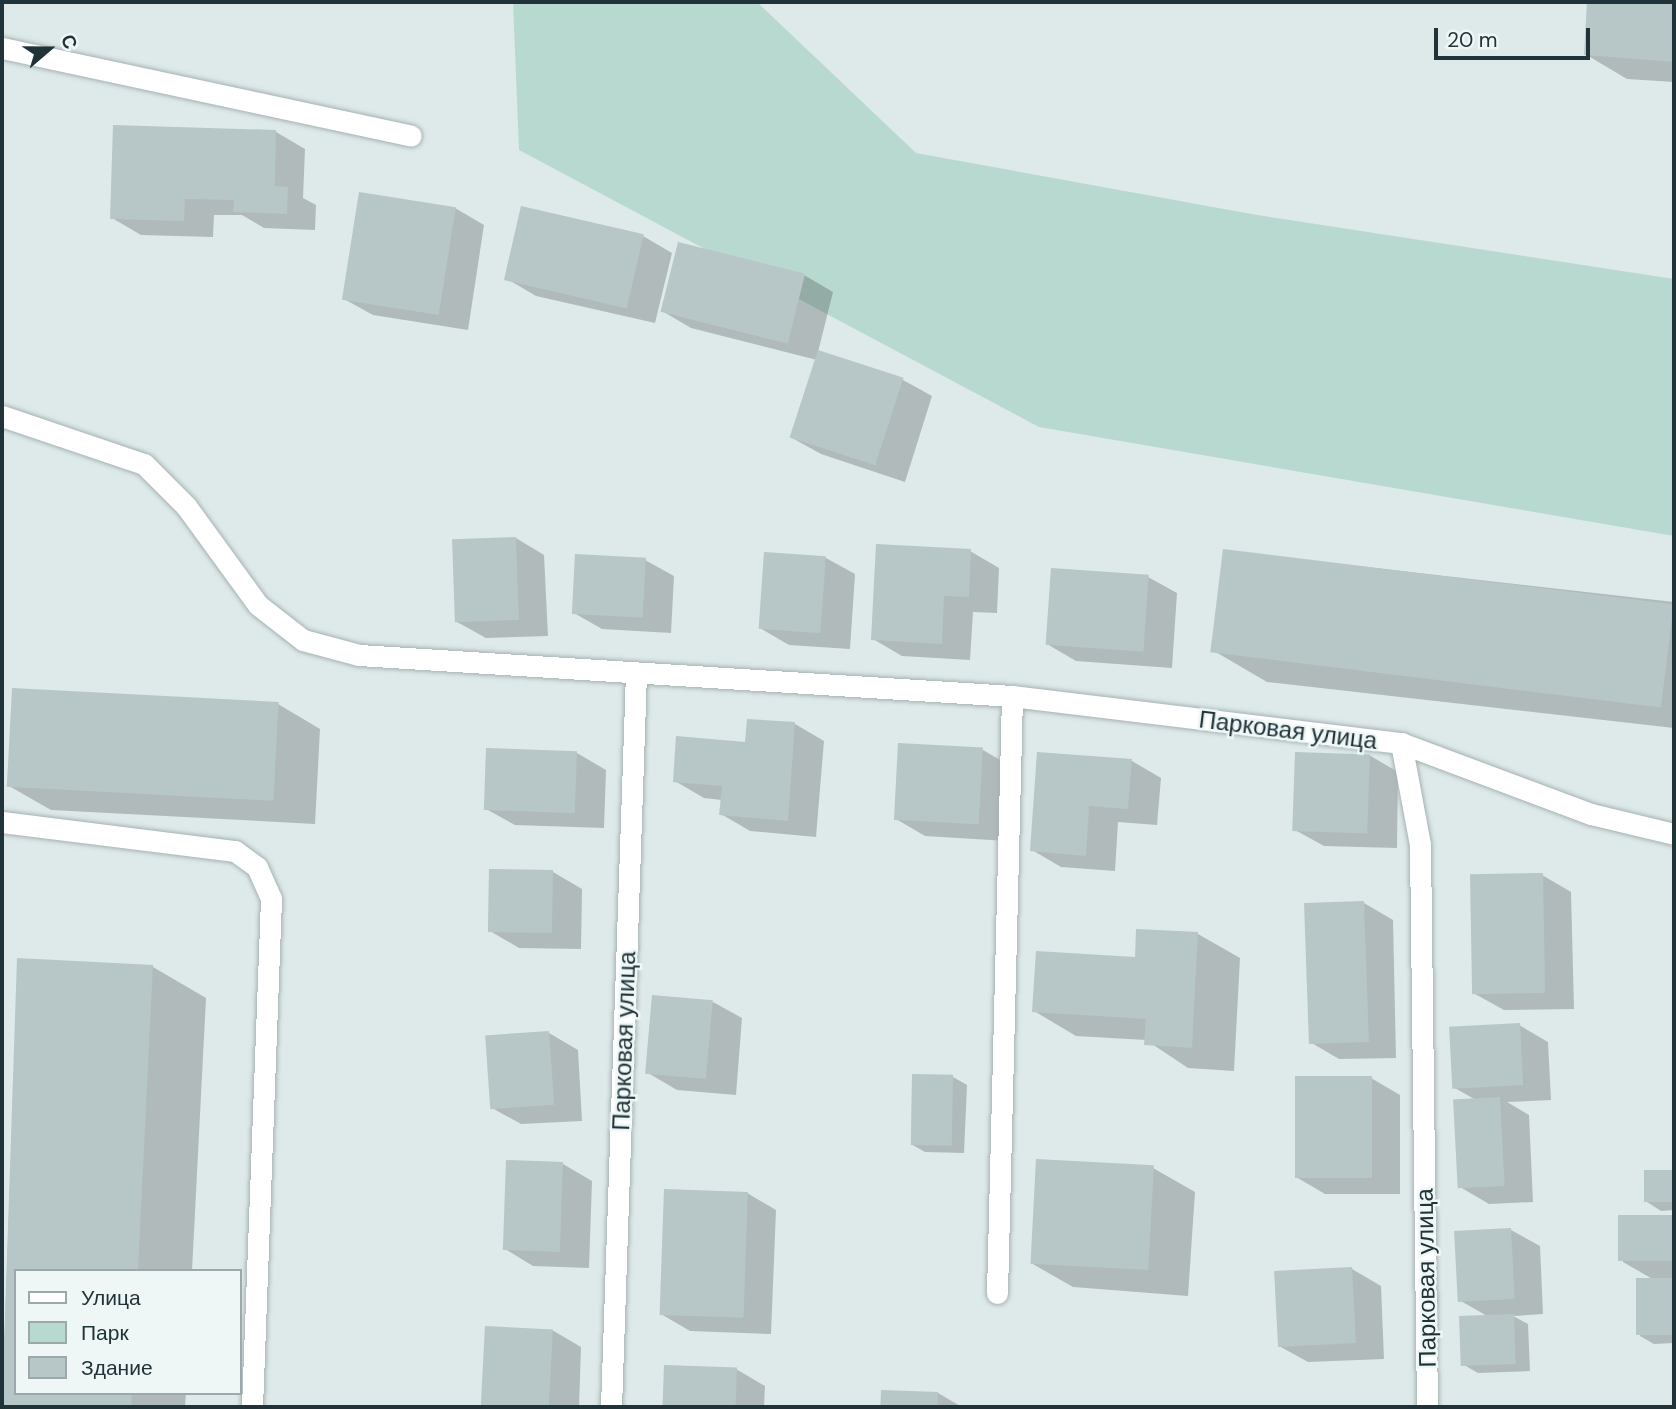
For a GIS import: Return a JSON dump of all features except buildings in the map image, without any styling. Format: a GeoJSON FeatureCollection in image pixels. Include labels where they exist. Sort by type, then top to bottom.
{"type":"FeatureCollection","features":[{"type":"Feature","properties":{"kind":"street"},"geometry":{"type":"LineString","coordinates":[[2,48],[411,136]]}},
{"type":"Feature","properties":{"kind":"street","name":"Парковая улица"},"geometry":{"type":"LineString","coordinates":[[2,416],[144,464],[186,506],[258,605],[303,640],[359,655],[1012,696],[1401,743],[1420,845],[1427,1407]]}},
{"type":"Feature","properties":{"kind":"street","name":"Парковая улица"},"geometry":{"type":"LineString","coordinates":[[611,1407],[636,674]]}},
{"type":"Feature","properties":{"kind":"street"},"geometry":{"type":"LineString","coordinates":[[997,1293],[1012,696]]}},
{"type":"Feature","properties":{"kind":"street"},"geometry":{"type":"LineString","coordinates":[[1401,743],[1591,814],[1674,834]]}},
{"type":"Feature","properties":{"kind":"street"},"geometry":{"type":"LineString","coordinates":[[2,822],[235,851],[257,867],[271,899],[252,1407]]}},
{"type":"Feature","properties":{"kind":"green space"},"geometry":{"type":"Polygon","coordinates":[[[513,2],[757,2],[916,153],[1257,215],[1674,279],[1674,536],[1039,427],[519,150],[513,2]]]}}]}
